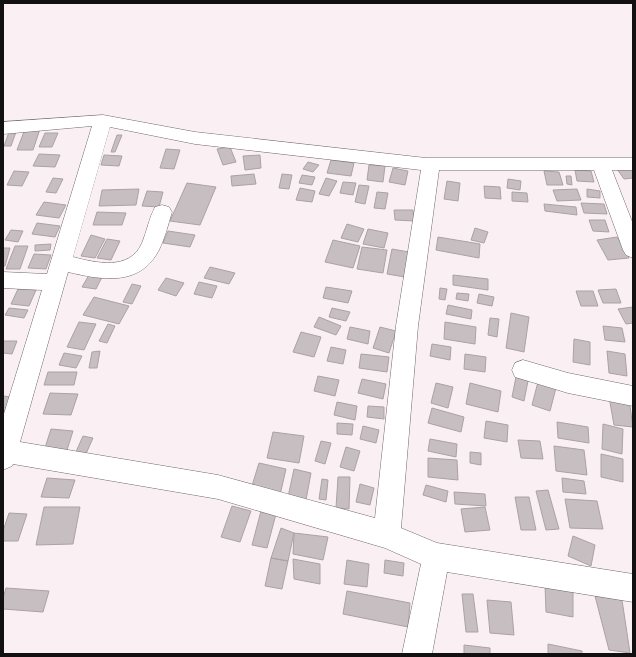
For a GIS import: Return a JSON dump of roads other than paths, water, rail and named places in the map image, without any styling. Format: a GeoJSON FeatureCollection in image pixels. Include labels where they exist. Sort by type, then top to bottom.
{"type":"FeatureCollection","features":[{"type":"Feature","properties":{"kind":"street"},"geometry":{"type":"LineString","coordinates":[[103,120],[4,454],[218,487],[387,535],[436,557],[633,588]]}},
{"type":"Feature","properties":{"kind":"street"},"geometry":{"type":"LineString","coordinates":[[3,128],[19,125],[103,120],[195,138],[431,164],[633,164]]}},
{"type":"Feature","properties":{"kind":"street"},"geometry":{"type":"LineString","coordinates":[[387,535],[407,326],[431,164]]}},
{"type":"Feature","properties":{"kind":"street"},"geometry":{"type":"LineString","coordinates":[[600,164],[633,250]]}},
{"type":"Feature","properties":{"kind":"street"},"geometry":{"type":"LineString","coordinates":[[3,280],[57,272],[107,272],[119,271],[127,268],[141,259],[148,251],[153,242],[162,212]]}},
{"type":"Feature","properties":{"kind":"street"},"geometry":{"type":"LineString","coordinates":[[523,370],[568,383],[633,396]]}},
{"type":"Feature","properties":{"kind":"street"},"geometry":{"type":"LineString","coordinates":[[417,654],[436,557]]}}]}
